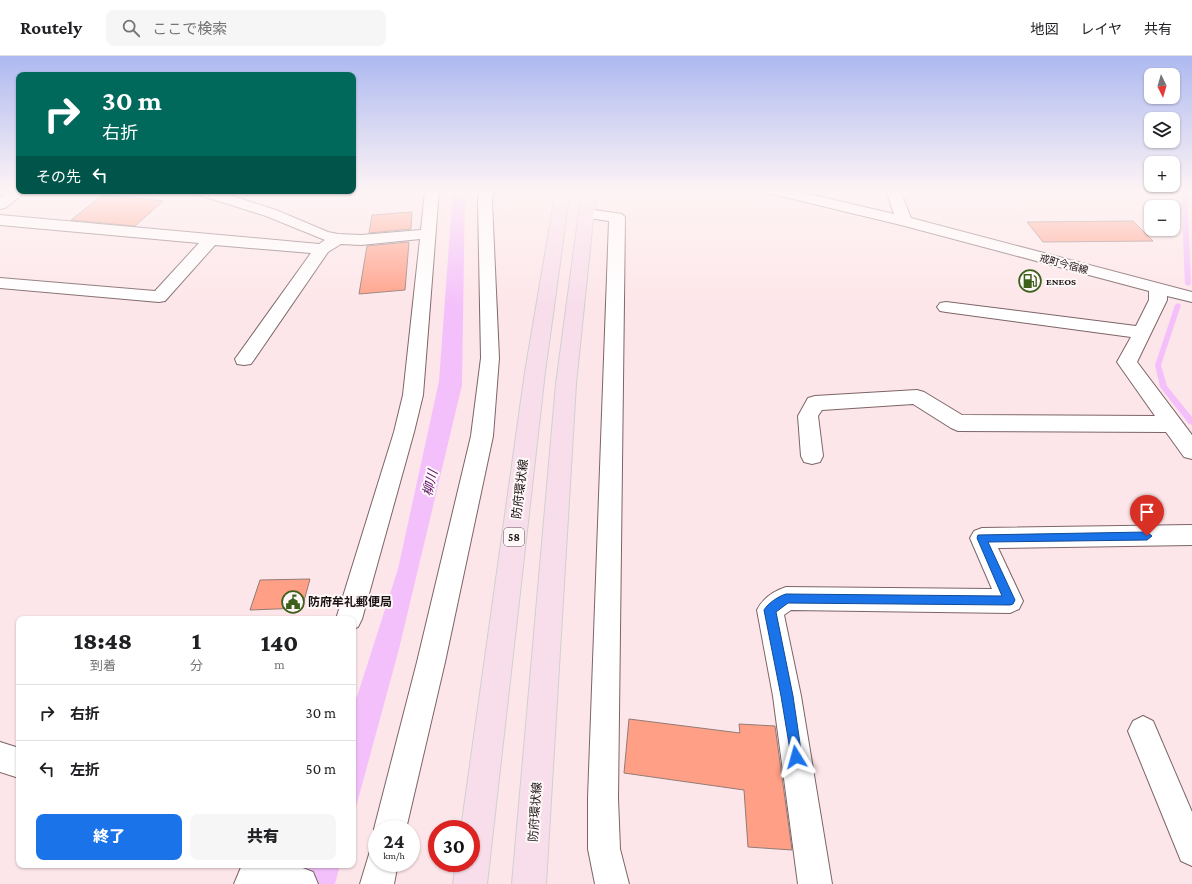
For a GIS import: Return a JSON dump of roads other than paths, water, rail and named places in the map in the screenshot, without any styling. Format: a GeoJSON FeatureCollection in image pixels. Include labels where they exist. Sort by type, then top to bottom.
{"type":"FeatureCollection","features":[{"type":"Feature","properties":{"kind":"main road","name":"防府環状線"},"geometry":{"type":"LineString","coordinates":[[470,884],[534,372],[557,229]]}},
{"type":"Feature","properties":{"kind":"main road","name":"防府環状線"},"geometry":{"type":"LineString","coordinates":[[529,884],[566,384],[585,229]]}},
{"type":"Feature","properties":{"kind":"street"},"geometry":{"type":"LineString","coordinates":[[91,229],[322,249]]}},
{"type":"Feature","properties":{"kind":"street"},"geometry":{"type":"LineString","coordinates":[[307,229],[322,235],[338,239],[362,240],[428,234]]}},
{"type":"Feature","properties":{"kind":"street"},"geometry":{"type":"LineString","coordinates":[[350,616],[398,455],[412,395],[428,229]]}},
{"type":"Feature","properties":{"kind":"street"},"geometry":{"type":"LineString","coordinates":[[392,820],[431,662],[482,436],[490,358],[486,229]]}},
{"type":"Feature","properties":{"kind":"street"},"geometry":{"type":"LineString","coordinates":[[612,884],[604,848],[603,798],[617,229]]}},
{"type":"Feature","properties":{"kind":"street","name":"戒町今宿線"},"geometry":{"type":"LineString","coordinates":[[933,229],[1192,297]]}},
{"type":"Feature","properties":{"kind":"street"},"geometry":{"type":"LineString","coordinates":[[244,359],[322,249],[338,239]]}},
{"type":"Feature","properties":{"kind":"street"},"geometry":{"type":"LineString","coordinates":[[0,283],[160,297],[211,240]]}},
{"type":"Feature","properties":{"kind":"street"},"geometry":{"type":"LineString","coordinates":[[1158,288],[1158,300],[1127,362],[1132,371],[1192,451]]}},
{"type":"Feature","properties":{"kind":"street"},"geometry":{"type":"LineString","coordinates":[[946,307],[1141,332]]}},
{"type":"Feature","properties":{"kind":"street"},"geometry":{"type":"LineString","coordinates":[[812,456],[808,416],[815,403],[917,397],[958,423],[1172,424]]}},
{"type":"Feature","properties":{"kind":"street"},"geometry":{"type":"LineString","coordinates":[[815,884],[787,696],[770,610],[786,598],[1010,600],[982,538],[1192,535]]}},
{"type":"Feature","properties":{"kind":"street"},"geometry":{"type":"LineString","coordinates":[[1143,730],[1192,850]]}},
{"type":"Feature","properties":{"kind":"street"},"geometry":{"type":"LineString","coordinates":[[0,757],[16,762]]}},
{"type":"Feature","properties":{"kind":"street"},"geometry":{"type":"LineString","coordinates":[[377,884],[380,872]]}},
{"type":"Feature","properties":{"kind":"street"},"geometry":{"type":"LineString","coordinates":[[251,884],[279,873]]}},
{"type":"Feature","properties":{"kind":"water","name":"柳川"},"geometry":{"type":"Polygon","coordinates":[[[450,229],[464,229],[462,385],[399,649],[356,807],[356,700],[398,569],[439,381],[450,229]]]}},
{"type":"Feature","properties":{"kind":"water"},"geometry":{"type":"Polygon","coordinates":[[[300,868],[339,868],[335,884],[294,884],[300,868]]]}},
{"type":"Feature","properties":{"kind":"waterway"},"geometry":{"type":"LineString","coordinates":[[1186,229],[1188,284]]}},
{"type":"Feature","properties":{"kind":"waterway"},"geometry":{"type":"LineString","coordinates":[[1178,305],[1158,365],[1164,387],[1192,422]]}},
{"type":"Feature","properties":{"kind":"place","name":"ENEOS"},"geometry":{"type":"Point","coordinates":[1030,281]}},
{"type":"Feature","properties":{"kind":"place","name":"防府牟礼郵便局"},"geometry":{"type":"Point","coordinates":[293,602]}}]}
